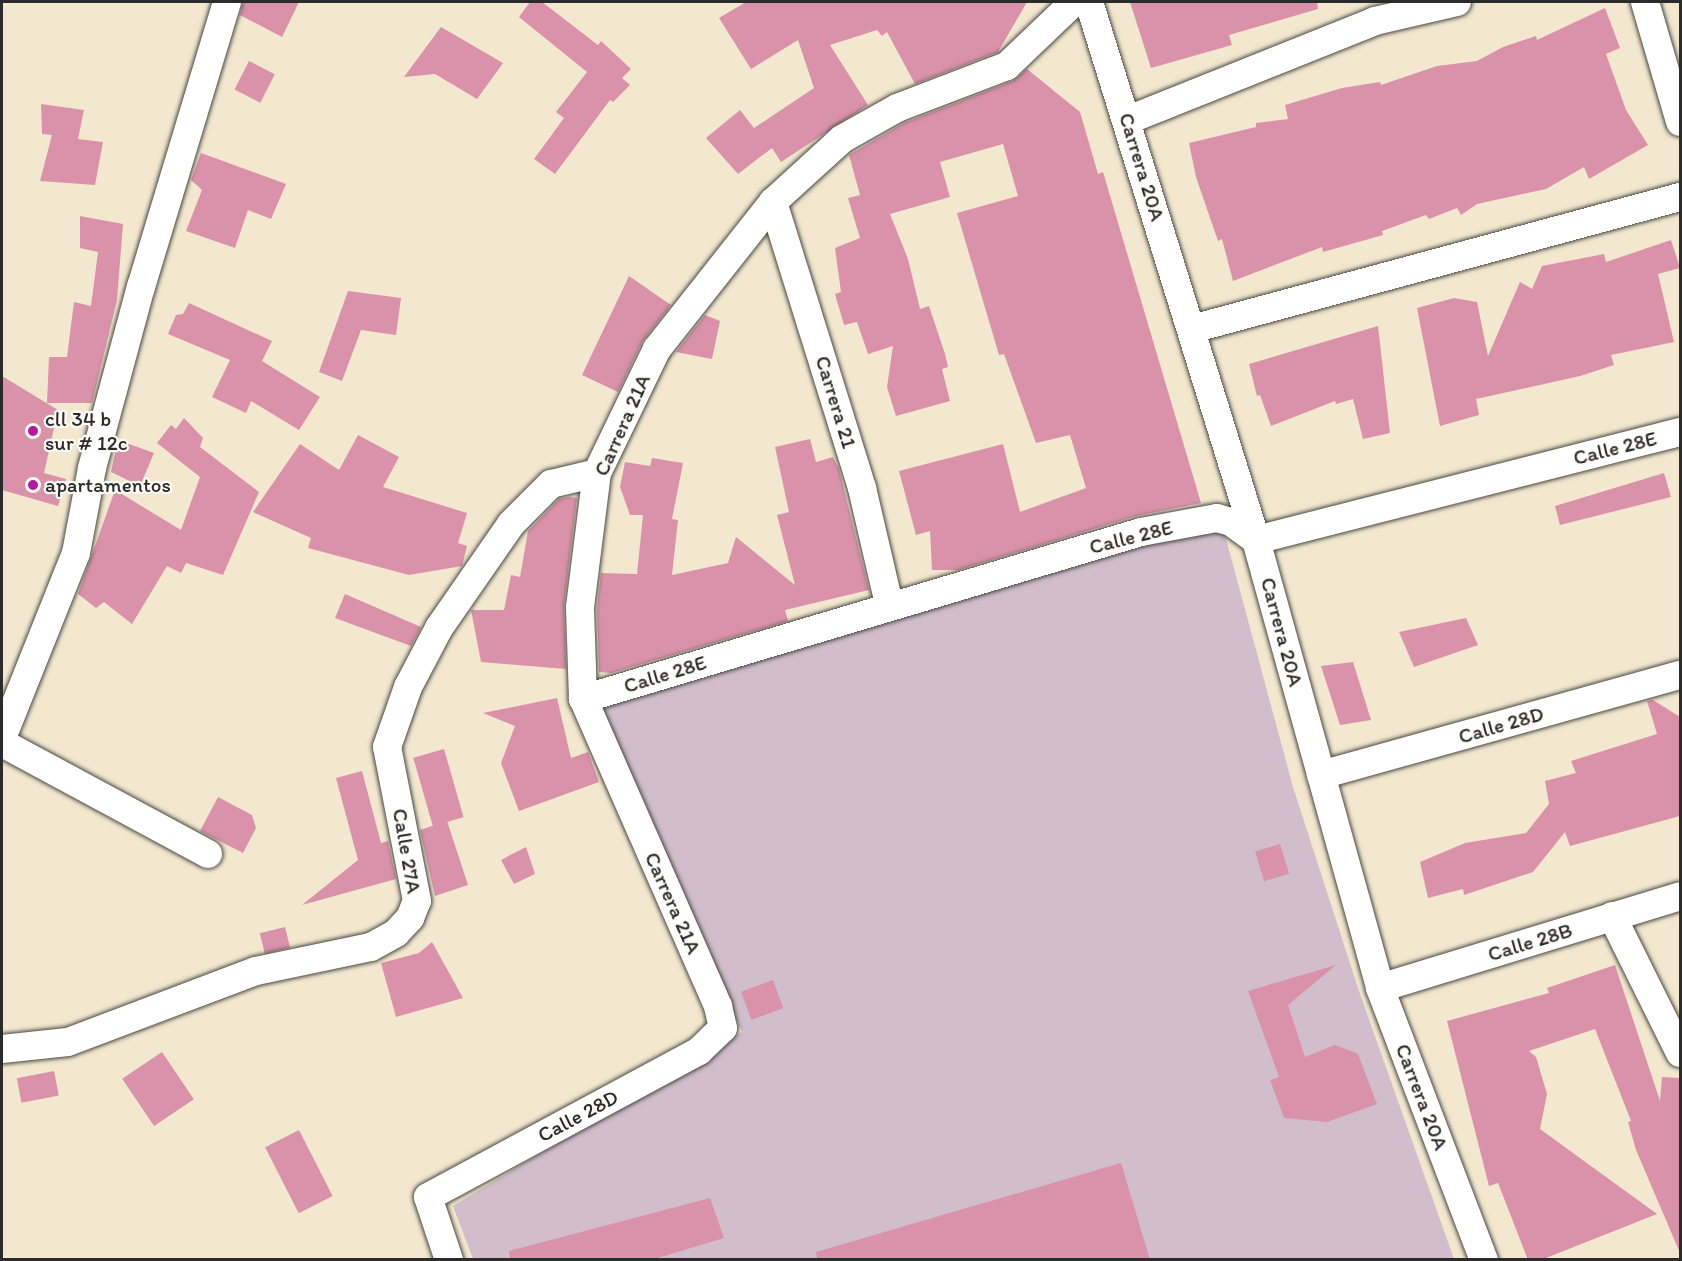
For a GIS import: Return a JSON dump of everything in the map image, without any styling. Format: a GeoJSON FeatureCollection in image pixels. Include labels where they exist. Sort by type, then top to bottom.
{"type":"FeatureCollection","features":[{"type":"Feature","properties":{"kind":"street"},"geometry":{"type":"LineString","coordinates":[[2,738],[76,553],[92,468],[141,287],[227,2]]}},
{"type":"Feature","properties":{"kind":"street","name":"Carrera 21A"},"geometry":{"type":"LineString","coordinates":[[723,1028],[718,1006],[583,699],[580,608],[597,473],[657,349],[773,202],[842,139],[897,108],[1008,66],[1074,2]]}},
{"type":"Feature","properties":{"kind":"street","name":"Carrera 20A"},"geometry":{"type":"LineString","coordinates":[[1089,2],[1128,120],[1256,540],[1380,988],[1484,1260]]}},
{"type":"Feature","properties":{"kind":"street"},"geometry":{"type":"LineString","coordinates":[[1128,120],[1375,21],[1458,2]]}},
{"type":"Feature","properties":{"kind":"street"},"geometry":{"type":"LineString","coordinates":[[1645,2],[1680,122]]}},
{"type":"Feature","properties":{"kind":"street"},"geometry":{"type":"LineString","coordinates":[[1192,329],[1680,197]]}},
{"type":"Feature","properties":{"kind":"street","name":"Carrera 21"},"geometry":{"type":"LineString","coordinates":[[773,202],[862,488],[889,604]]}},
{"type":"Feature","properties":{"kind":"street","name":"Calle 28E"},"geometry":{"type":"LineString","coordinates":[[583,699],[889,604],[1141,532],[1217,518],[1231,522],[1256,540],[1680,432]]}},
{"type":"Feature","properties":{"kind":"street","name":"Calle 27A"},"geometry":{"type":"LineString","coordinates":[[2,1049],[68,1042],[256,971],[370,947],[396,933],[410,918],[417,901],[387,747],[408,687],[439,628],[511,524],[551,484],[597,473]]}},
{"type":"Feature","properties":{"kind":"street","name":"Calle 28D"},"geometry":{"type":"LineString","coordinates":[[1321,775],[1680,675]]}},
{"type":"Feature","properties":{"kind":"street"},"geometry":{"type":"LineString","coordinates":[[2,743],[208,854]]}},
{"type":"Feature","properties":{"kind":"street","name":"Calle 28B"},"geometry":{"type":"LineString","coordinates":[[1380,988],[1680,896]]}},
{"type":"Feature","properties":{"kind":"street"},"geometry":{"type":"LineString","coordinates":[[1612,916],[1680,1053]]}},
{"type":"Feature","properties":{"kind":"street","name":"Calle 28D"},"geometry":{"type":"LineString","coordinates":[[449,1260],[428,1197],[699,1051],[723,1028]]}},
{"type":"Feature","properties":{"kind":"shaded area"},"geometry":{"type":"Polygon","coordinates":[[[1219,513],[1293,787],[1359,991],[1454,1259],[473,1259],[453,1206],[742,1032],[593,703],[1219,513]]]}},
{"type":"Feature","properties":{"kind":"building"},"geometry":{"type":"Polygon","coordinates":[[[243,2],[299,2],[282,37],[240,15],[243,2]]]}},
{"type":"Feature","properties":{"kind":"building"},"geometry":{"type":"Polygon","coordinates":[[[530,2],[542,2],[598,45],[601,41],[631,69],[622,78],[630,85],[613,102],[610,100],[555,174],[534,159],[564,118],[556,112],[587,72],[519,17],[530,2]]]}},
{"type":"Feature","properties":{"kind":"building"},"geometry":{"type":"Polygon","coordinates":[[[746,2],[1027,2],[998,52],[915,84],[887,32],[882,36],[877,30],[830,45],[868,105],[781,162],[772,148],[738,174],[706,138],[740,110],[754,128],[814,88],[798,40],[751,69],[719,18],[746,2]]]}},
{"type":"Feature","properties":{"kind":"building"},"geometry":{"type":"Polygon","coordinates":[[[1130,2],[1317,2],[1318,9],[1229,35],[1232,45],[1151,68],[1130,2]]]}},
{"type":"Feature","properties":{"kind":"building"},"geometry":{"type":"Polygon","coordinates":[[[1605,8],[1620,48],[1606,54],[1626,110],[1648,145],[1589,179],[1584,167],[1546,189],[1477,204],[1461,215],[1457,208],[1429,219],[1426,215],[1382,231],[1383,235],[1323,252],[1322,247],[1233,281],[1222,239],[1218,241],[1196,177],[1189,143],[1256,127],[1256,123],[1288,119],[1285,105],[1342,88],[1380,82],[1381,85],[1437,66],[1477,61],[1503,47],[1536,36],[1537,40],[1605,8]]]}},
{"type":"Feature","properties":{"kind":"building"},"geometry":{"type":"Polygon","coordinates":[[[441,27],[503,63],[477,99],[435,74],[404,77],[441,27]]]}},
{"type":"Feature","properties":{"kind":"building"},"geometry":{"type":"Polygon","coordinates":[[[249,61],[275,74],[260,103],[234,90],[249,61]]]}},
{"type":"Feature","properties":{"kind":"building"},"geometry":{"type":"Polygon","coordinates":[[[1027,69],[1080,112],[1098,174],[1103,172],[1201,503],[1136,516],[958,570],[932,570],[930,531],[916,535],[899,471],[1003,444],[1020,512],[1086,488],[1070,435],[1036,443],[1004,354],[999,355],[957,213],[1018,196],[1003,144],[940,162],[950,197],[890,214],[908,259],[920,309],[929,306],[945,354],[948,367],[942,369],[950,401],[896,416],[887,387],[893,346],[868,354],[857,322],[844,325],[835,294],[841,292],[835,248],[860,238],[848,198],[860,195],[849,155],[904,123],[1013,81],[1027,69]]]}},
{"type":"Feature","properties":{"kind":"building"},"geometry":{"type":"Polygon","coordinates":[[[41,104],[84,110],[78,139],[103,142],[95,185],[40,181],[52,135],[42,134],[41,104]]]}},
{"type":"Feature","properties":{"kind":"building"},"geometry":{"type":"Polygon","coordinates":[[[201,153],[286,184],[271,219],[248,210],[235,248],[186,231],[202,190],[191,180],[201,153]]]}},
{"type":"Feature","properties":{"kind":"building"},"geometry":{"type":"Polygon","coordinates":[[[80,216],[123,224],[117,300],[92,403],[47,403],[49,357],[67,357],[74,302],[91,306],[98,252],[80,248],[80,216]]]}},
{"type":"Feature","properties":{"kind":"building"},"geometry":{"type":"Polygon","coordinates":[[[1671,240],[1680,268],[1658,274],[1674,342],[1611,355],[1614,365],[1580,376],[1476,399],[1479,415],[1440,426],[1417,308],[1454,298],[1477,302],[1488,356],[1520,282],[1532,289],[1542,266],[1604,254],[1606,262],[1671,240]]]}},
{"type":"Feature","properties":{"kind":"building"},"geometry":{"type":"Polygon","coordinates":[[[629,276],[671,305],[642,342],[618,392],[582,375],[629,276]]]}},
{"type":"Feature","properties":{"kind":"building"},"geometry":{"type":"Polygon","coordinates":[[[348,291],[401,298],[396,335],[361,330],[342,381],[319,372],[348,291]]]}},
{"type":"Feature","properties":{"kind":"building"},"geometry":{"type":"Polygon","coordinates":[[[189,303],[272,341],[262,361],[320,397],[299,430],[251,401],[246,413],[212,397],[230,360],[168,334],[176,315],[183,314],[189,303]]]}},
{"type":"Feature","properties":{"kind":"building"},"geometry":{"type":"Polygon","coordinates":[[[705,315],[720,321],[712,359],[676,352],[705,315]]]}},
{"type":"Feature","properties":{"kind":"building"},"geometry":{"type":"Polygon","coordinates":[[[1378,326],[1390,433],[1363,439],[1353,399],[1336,404],[1335,401],[1271,426],[1260,395],[1257,396],[1249,364],[1378,326]]]}},
{"type":"Feature","properties":{"kind":"building"},"geometry":{"type":"Polygon","coordinates":[[[2,376],[58,410],[44,473],[66,479],[58,506],[2,490],[2,376]]]}},
{"type":"Feature","properties":{"kind":"building"},"geometry":{"type":"Polygon","coordinates":[[[184,418],[203,438],[200,447],[259,492],[223,575],[186,563],[181,573],[167,566],[132,624],[104,602],[96,608],[78,594],[115,490],[181,530],[200,477],[157,443],[171,425],[176,429],[184,418]]]}},
{"type":"Feature","properties":{"kind":"building"},"geometry":{"type":"Polygon","coordinates":[[[358,435],[399,457],[383,487],[467,513],[458,543],[467,546],[462,566],[409,575],[308,548],[311,538],[253,512],[300,444],[339,470],[358,435]]]}},
{"type":"Feature","properties":{"kind":"building"},"geometry":{"type":"Polygon","coordinates":[[[810,439],[816,462],[833,457],[839,469],[869,590],[785,610],[788,621],[611,673],[599,672],[597,608],[601,573],[637,574],[643,515],[630,515],[620,487],[625,462],[650,466],[652,458],[683,463],[672,519],[678,520],[672,575],[728,563],[736,537],[795,585],[777,515],[789,512],[775,447],[810,439]]]}},
{"type":"Feature","properties":{"kind":"building"},"geometry":{"type":"Polygon","coordinates":[[[118,440],[154,453],[140,486],[111,472],[118,440]]]}},
{"type":"Feature","properties":{"kind":"building"},"geometry":{"type":"Polygon","coordinates":[[[1664,473],[1671,497],[1560,525],[1555,506],[1664,473]]]}},
{"type":"Feature","properties":{"kind":"building"},"geometry":{"type":"Polygon","coordinates":[[[577,498],[564,605],[566,669],[481,662],[471,610],[504,610],[511,575],[520,577],[528,531],[559,499],[577,498]]]}},
{"type":"Feature","properties":{"kind":"building"},"geometry":{"type":"Polygon","coordinates":[[[345,594],[421,627],[411,646],[335,618],[345,594]]]}},
{"type":"Feature","properties":{"kind":"building"},"geometry":{"type":"Polygon","coordinates":[[[1466,618],[1478,645],[1414,667],[1399,632],[1466,618]]]}},
{"type":"Feature","properties":{"kind":"building"},"geometry":{"type":"Polygon","coordinates":[[[1353,662],[1371,720],[1340,725],[1321,666],[1353,662]]]}},
{"type":"Feature","properties":{"kind":"building"},"geometry":{"type":"Polygon","coordinates":[[[557,698],[571,758],[588,752],[599,782],[519,811],[501,763],[515,726],[483,713],[557,698]]]}},
{"type":"Feature","properties":{"kind":"building"},"geometry":{"type":"Polygon","coordinates":[[[1653,700],[1680,717],[1680,816],[1570,846],[1565,832],[1533,872],[1464,895],[1463,889],[1428,898],[1420,862],[1465,843],[1526,833],[1549,804],[1545,781],[1576,773],[1571,761],[1657,734],[1647,701],[1653,700]]]}},
{"type":"Feature","properties":{"kind":"building"},"geometry":{"type":"Polygon","coordinates":[[[444,749],[464,817],[433,826],[413,758],[444,749]]]}},
{"type":"Feature","properties":{"kind":"building"},"geometry":{"type":"Polygon","coordinates":[[[362,771],[381,843],[388,841],[396,879],[302,905],[358,860],[336,778],[362,771]]]}},
{"type":"Feature","properties":{"kind":"building"},"geometry":{"type":"Polygon","coordinates":[[[218,797],[252,815],[256,828],[243,853],[200,831],[218,797]]]}},
{"type":"Feature","properties":{"kind":"building"},"geometry":{"type":"Polygon","coordinates":[[[447,821],[468,885],[435,896],[420,830],[447,821]]]}},
{"type":"Feature","properties":{"kind":"building"},"geometry":{"type":"Polygon","coordinates":[[[1280,844],[1289,874],[1264,881],[1255,852],[1280,844]]]}},
{"type":"Feature","properties":{"kind":"building"},"geometry":{"type":"Polygon","coordinates":[[[526,847],[535,874],[514,884],[501,860],[526,847]]]}},
{"type":"Feature","properties":{"kind":"building"},"geometry":{"type":"Polygon","coordinates":[[[285,927],[290,947],[265,954],[260,933],[285,927]]]}},
{"type":"Feature","properties":{"kind":"building"},"geometry":{"type":"Polygon","coordinates":[[[432,942],[463,998],[396,1017],[381,963],[419,953],[432,942]]]}},
{"type":"Feature","properties":{"kind":"building"},"geometry":{"type":"Polygon","coordinates":[[[1336,965],[1288,1005],[1305,1057],[1335,1045],[1358,1054],[1377,1104],[1327,1122],[1284,1118],[1270,1080],[1279,1077],[1248,991],[1336,965]]]}},
{"type":"Feature","properties":{"kind":"building"},"geometry":{"type":"Polygon","coordinates":[[[1615,965],[1660,1101],[1662,1077],[1680,1078],[1680,1253],[1636,1150],[1628,1122],[1631,1121],[1595,1029],[1529,1051],[1536,1057],[1547,1094],[1540,1129],[1657,1214],[1541,1260],[1528,1260],[1498,1183],[1489,1186],[1447,1021],[1549,993],[1547,988],[1615,965]]]}},
{"type":"Feature","properties":{"kind":"building"},"geometry":{"type":"Polygon","coordinates":[[[773,980],[783,1008],[751,1020],[741,992],[773,980]]]}},
{"type":"Feature","properties":{"kind":"building"},"geometry":{"type":"Polygon","coordinates":[[[162,1052],[194,1099],[154,1126],[122,1079],[162,1052]]]}},
{"type":"Feature","properties":{"kind":"building"},"geometry":{"type":"Polygon","coordinates":[[[54,1071],[59,1096],[21,1103],[17,1078],[54,1071]]]}},
{"type":"Feature","properties":{"kind":"building"},"geometry":{"type":"Polygon","coordinates":[[[299,1130],[333,1196],[299,1213],[265,1147],[299,1130]]]}},
{"type":"Feature","properties":{"kind":"building"},"geometry":{"type":"Polygon","coordinates":[[[1121,1163],[1150,1260],[817,1260],[816,1252],[1121,1163]]]}},
{"type":"Feature","properties":{"kind":"building"},"geometry":{"type":"Polygon","coordinates":[[[710,1198],[724,1238],[651,1260],[510,1260],[509,1251],[710,1198]]]}},
{"type":"Feature","properties":{"kind":"place","name":"cll 34 b sur # 12c"},"geometry":{"type":"Point","coordinates":[33,431]}},
{"type":"Feature","properties":{"kind":"place","name":"apartamentos"},"geometry":{"type":"Point","coordinates":[33,485]}}]}
